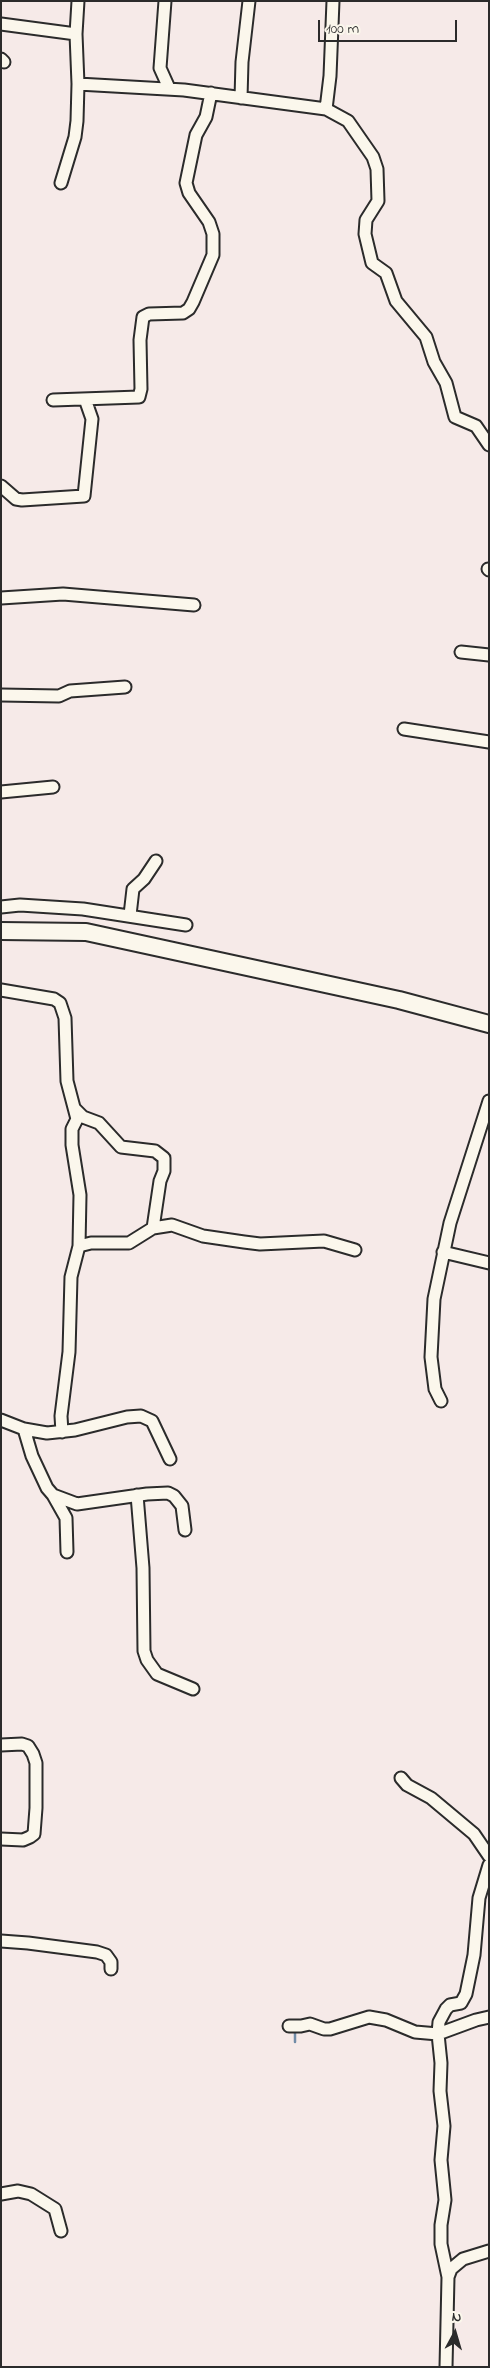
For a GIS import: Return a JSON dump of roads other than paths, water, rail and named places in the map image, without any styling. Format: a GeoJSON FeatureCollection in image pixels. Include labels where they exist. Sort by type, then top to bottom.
{"type":"FeatureCollection","features":[{"type":"Feature","properties":{"kind":"main road"},"geometry":{"type":"LineString","coordinates":[[1,931],[86,932],[399,1000],[488,1025]]}},
{"type":"Feature","properties":{"kind":"street"},"geometry":{"type":"LineString","coordinates":[[60,183],[75,137],[78,84],[76,34],[78,1]]}},
{"type":"Feature","properties":{"kind":"street"},"geometry":{"type":"LineString","coordinates":[[165,1],[160,68],[168,88]]}},
{"type":"Feature","properties":{"kind":"street"},"geometry":{"type":"LineString","coordinates":[[241,98],[242,62],[248,1]]}},
{"type":"Feature","properties":{"kind":"street"},"geometry":{"type":"LineString","coordinates":[[326,109],[333,1]]}},
{"type":"Feature","properties":{"kind":"street"},"geometry":{"type":"LineString","coordinates":[[1,24],[76,34]]}},
{"type":"Feature","properties":{"kind":"street"},"geometry":{"type":"LineString","coordinates":[[78,84],[168,88],[211,93],[326,109],[348,121],[373,157],[377,170],[378,201],[366,220],[365,234],[372,263],[386,273],[396,301],[426,336],[434,362],[446,383],[454,417],[476,426],[489,445]]}},
{"type":"Feature","properties":{"kind":"street"},"geometry":{"type":"LineString","coordinates":[[52,400],[135,398],[140,396],[140,340],[143,317],[148,314],[183,313],[189,309],[214,255],[213,234],[209,222],[189,193],[186,183],[196,135],[206,116],[211,93]]}},
{"type":"Feature","properties":{"kind":"street"},"geometry":{"type":"LineString","coordinates":[[1,486],[16,498],[22,500],[84,496],[92,418],[85,399]]}},
{"type":"Feature","properties":{"kind":"street"},"geometry":{"type":"LineString","coordinates":[[1,598],[63,594],[194,605]]}},
{"type":"Feature","properties":{"kind":"street"},"geometry":{"type":"LineString","coordinates":[[461,652],[489,655]]}},
{"type":"Feature","properties":{"kind":"street"},"geometry":{"type":"LineString","coordinates":[[1,695],[59,696],[70,691],[125,687]]}},
{"type":"Feature","properties":{"kind":"street"},"geometry":{"type":"LineString","coordinates":[[404,729],[489,742]]}},
{"type":"Feature","properties":{"kind":"street"},"geometry":{"type":"LineString","coordinates":[[1,792],[15,789],[53,787]]}},
{"type":"Feature","properties":{"kind":"street"},"geometry":{"type":"LineString","coordinates":[[130,915],[134,889],[144,879],[156,860]]}},
{"type":"Feature","properties":{"kind":"street"},"geometry":{"type":"LineString","coordinates":[[1,907],[36,906],[130,915],[186,925]]}},
{"type":"Feature","properties":{"kind":"street"},"geometry":{"type":"LineString","coordinates":[[1,990],[54,999],[60,1003],[65,1018],[67,1081],[76,1109],[77,1119],[72,1130],[72,1145],[80,1195],[79,1246],[71,1277],[69,1352],[61,1416],[62,1432]]}},
{"type":"Feature","properties":{"kind":"street"},"geometry":{"type":"LineString","coordinates":[[441,1401],[436,1389],[431,1332],[434,1299],[450,1223],[489,1101]]}},
{"type":"Feature","properties":{"kind":"street"},"geometry":{"type":"LineString","coordinates":[[76,1109],[84,1117],[99,1123],[121,1147],[155,1151],[164,1158],[164,1171],[160,1181],[153,1228]]}},
{"type":"Feature","properties":{"kind":"street"},"geometry":{"type":"LineString","coordinates":[[79,1246],[91,1242],[129,1243],[153,1228],[172,1224],[203,1236],[244,1242],[260,1244],[324,1241],[355,1250]]}},
{"type":"Feature","properties":{"kind":"street"},"geometry":{"type":"LineString","coordinates":[[443,1252],[489,1263]]}},
{"type":"Feature","properties":{"kind":"street"},"geometry":{"type":"LineString","coordinates":[[1,1420],[24,1429],[47,1433],[62,1432],[128,1417],[141,1416],[152,1421],[170,1459]]}},
{"type":"Feature","properties":{"kind":"street"},"geometry":{"type":"LineString","coordinates":[[24,1429],[34,1462],[66,1518],[67,1552]]}},
{"type":"Feature","properties":{"kind":"street"},"geometry":{"type":"LineString","coordinates":[[53,1495],[77,1504],[161,1493],[174,1496],[182,1506],[185,1530]]}},
{"type":"Feature","properties":{"kind":"street"},"geometry":{"type":"LineString","coordinates":[[137,1495],[146,1660],[157,1674],[193,1689]]}},
{"type":"Feature","properties":{"kind":"street"},"geometry":{"type":"LineString","coordinates":[[1,1745],[28,1746],[36,1763],[34,1834],[30,1838],[23,1840],[1,1839]]}},
{"type":"Feature","properties":{"kind":"street"},"geometry":{"type":"LineString","coordinates":[[401,1778],[407,1786],[431,1798],[474,1834],[489,1856]]}},
{"type":"Feature","properties":{"kind":"street"},"geometry":{"type":"LineString","coordinates":[[446,2367],[448,2278],[441,2244],[441,2225],[445,2200],[441,2160],[444,2126],[440,2091],[441,2063],[438,2034],[440,2022],[446,2009],[450,2005],[461,2003],[466,1994],[474,1955],[479,1898],[489,1865]]}},
{"type":"Feature","properties":{"kind":"street"},"geometry":{"type":"LineString","coordinates":[[1,1942],[28,1943],[97,1952],[106,1955],[111,1962],[111,1969]]}},
{"type":"Feature","properties":{"kind":"street"},"geometry":{"type":"LineString","coordinates":[[295,2026],[310,2024],[330,2029],[370,2017],[386,2020],[415,2032],[438,2034],[489,2017]]}},
{"type":"Feature","properties":{"kind":"street"},"geometry":{"type":"LineString","coordinates":[[1,2194],[18,2192],[31,2194],[55,2209],[60,2231]]}},
{"type":"Feature","properties":{"kind":"street"},"geometry":{"type":"LineString","coordinates":[[448,2278],[452,2269],[463,2259],[489,2251]]}},
{"type":"Feature","properties":{"kind":"waterway"},"geometry":{"type":"LineString","coordinates":[[295,2029],[295,2042]]}}]}
